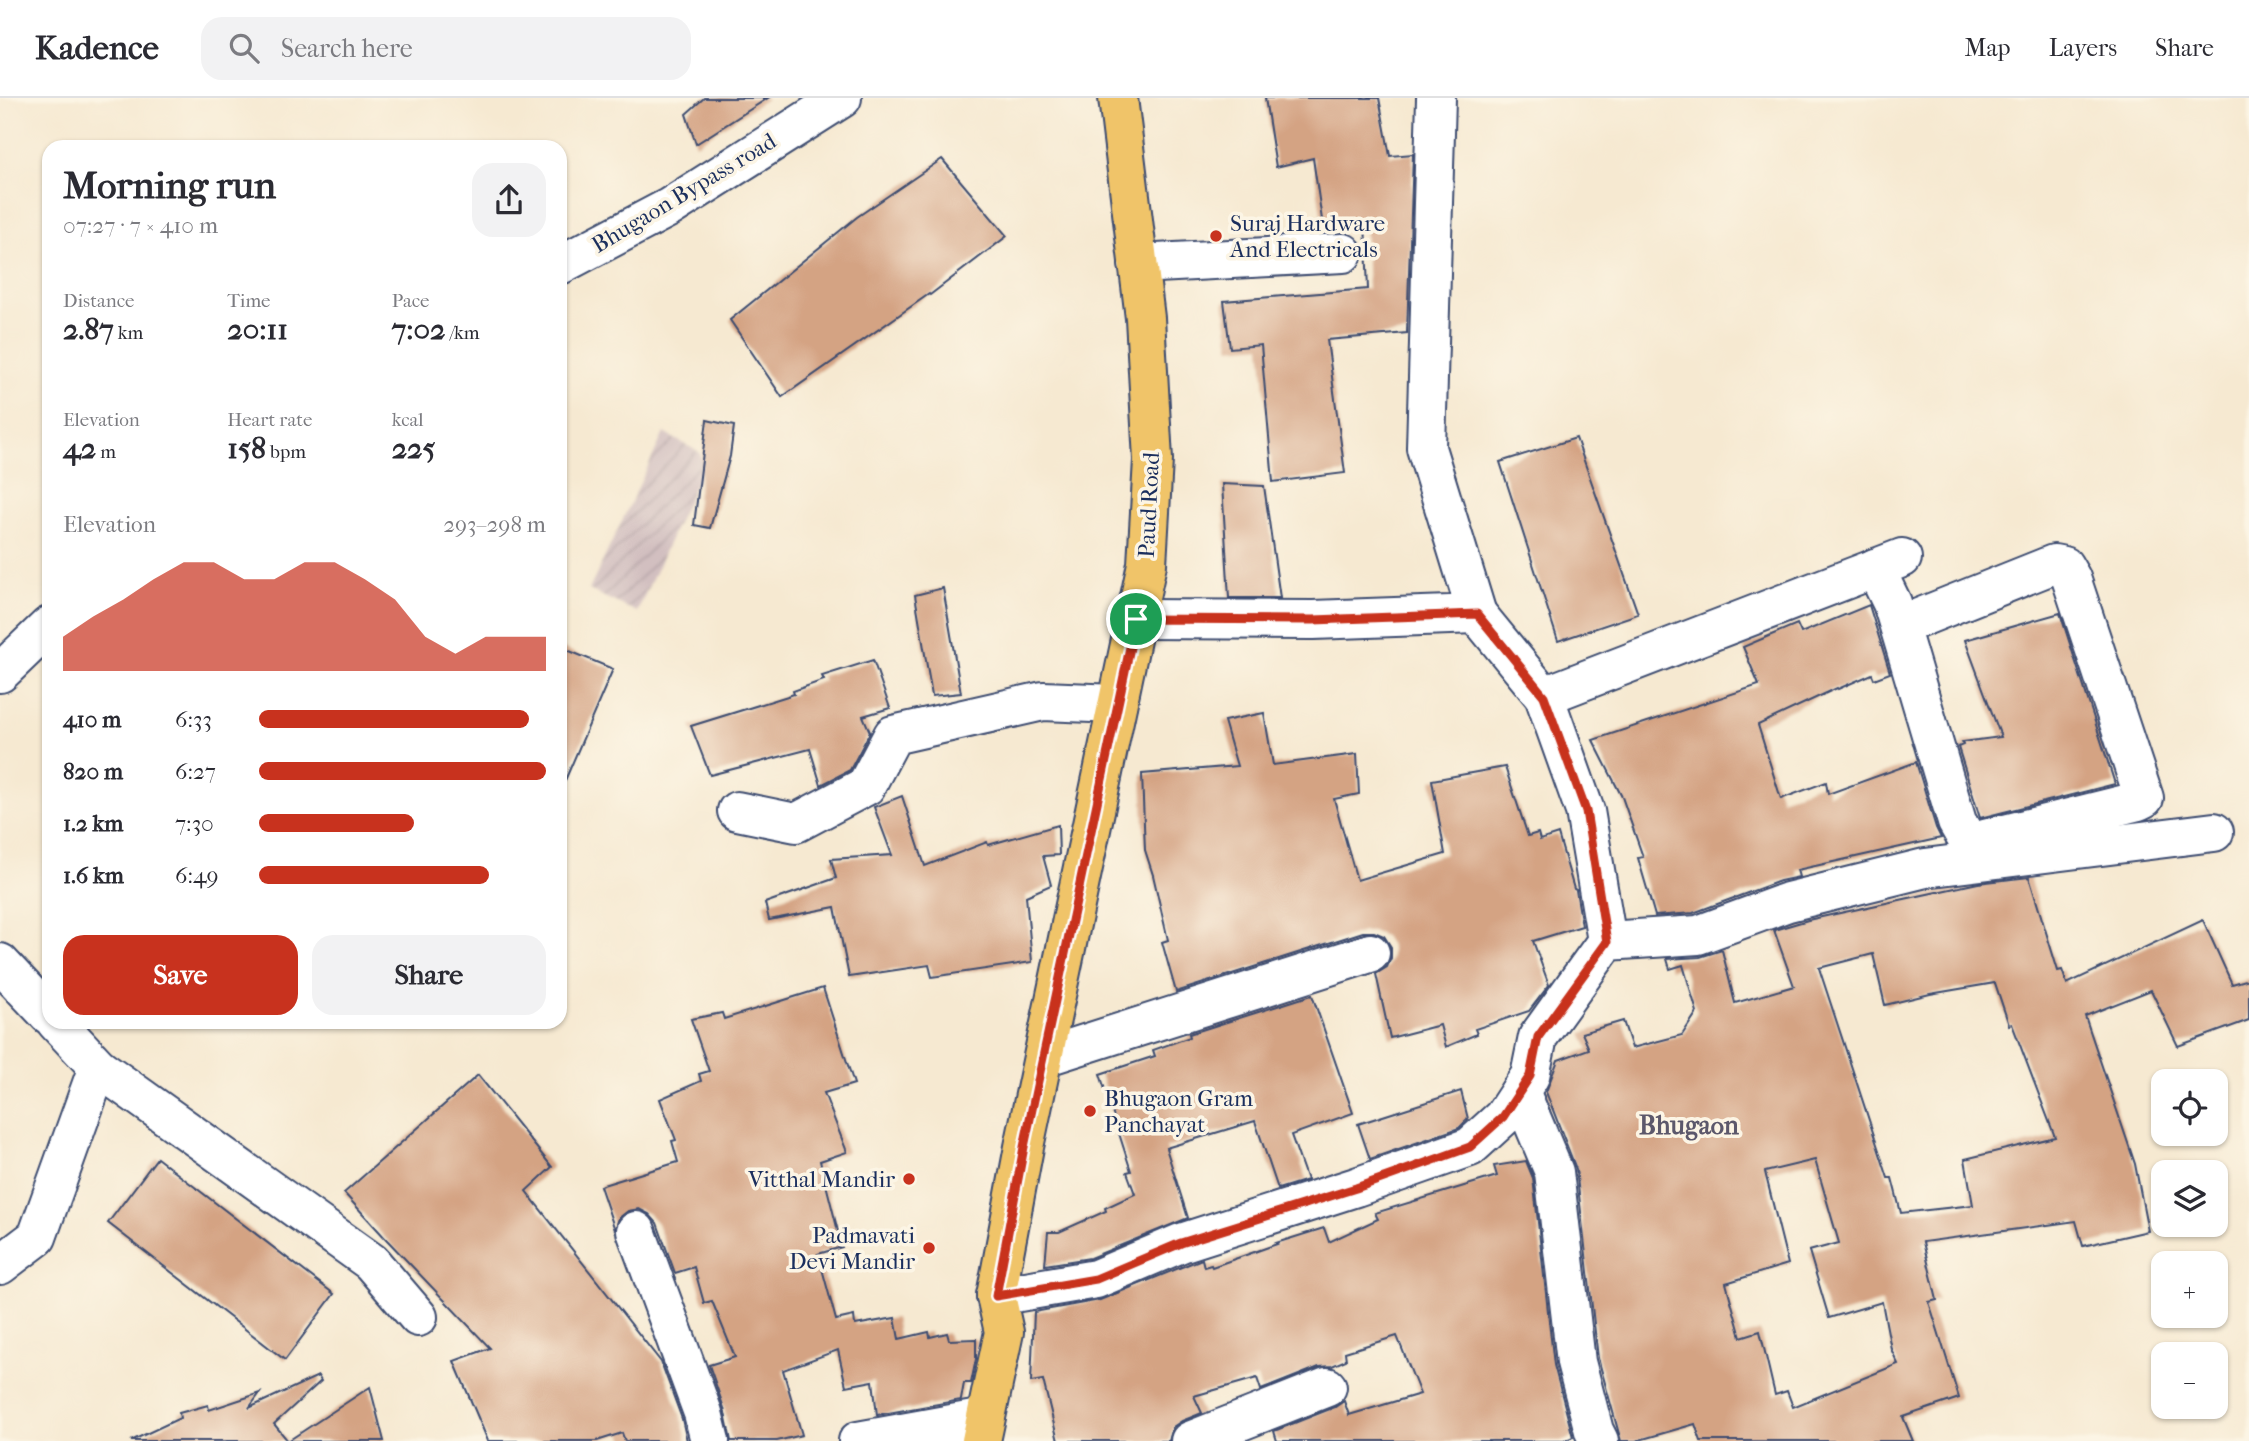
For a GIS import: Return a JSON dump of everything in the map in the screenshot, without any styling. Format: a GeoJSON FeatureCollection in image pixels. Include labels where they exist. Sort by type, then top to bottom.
{"type":"FeatureCollection","features":[{"type":"Feature","properties":{"kind":"main road","name":"Paud Road"},"geometry":{"type":"LineString","coordinates":[[983,1430],[1004,1332],[996,1296],[1024,1147],[1147,564],[1153,460],[1144,318],[1118,98]]}},
{"type":"Feature","properties":{"kind":"street","name":"Bhugaon Bypass road"},"geometry":{"type":"LineString","coordinates":[[567,261],[670,206],[842,98]]}},
{"type":"Feature","properties":{"kind":"street"},"geometry":{"type":"LineString","coordinates":[[996,1296],[1096,1279],[1181,1243],[1356,1188],[1470,1147],[1503,1117],[1530,1076],[1538,1037],[1607,942],[1586,811],[1544,696],[1477,614],[1426,448],[1436,98]]}},
{"type":"Feature","properties":{"kind":"street"},"geometry":{"type":"LineString","coordinates":[[1138,264],[1343,253]]}},
{"type":"Feature","properties":{"kind":"street"},"geometry":{"type":"LineString","coordinates":[[1544,696],[1889,563],[1892,603],[1957,822],[1965,836],[1977,841],[2144,798],[2071,578],[2064,566],[2054,564],[1899,626]]}},
{"type":"Feature","properties":{"kind":"street"},"geometry":{"type":"LineString","coordinates":[[1136,619],[1313,620],[1477,614]]}},
{"type":"Feature","properties":{"kind":"street"},"geometry":{"type":"LineString","coordinates":[[0,673],[42,633]]}},
{"type":"Feature","properties":{"kind":"street"},"geometry":{"type":"LineString","coordinates":[[737,811],[796,822],[866,786],[893,735],[1043,701],[1117,704]]}},
{"type":"Feature","properties":{"kind":"street"},"geometry":{"type":"LineString","coordinates":[[1607,942],[1698,935],[1788,902],[1925,867],[2214,832]]}},
{"type":"Feature","properties":{"kind":"street"},"geometry":{"type":"LineString","coordinates":[[1044,1056],[1370,953]]}},
{"type":"Feature","properties":{"kind":"street"},"geometry":{"type":"LineString","coordinates":[[0,963],[42,1008]]}},
{"type":"Feature","properties":{"kind":"street"},"geometry":{"type":"LineString","coordinates":[[63,1029],[98,1067],[371,1262],[418,1317]]}},
{"type":"Feature","properties":{"kind":"street"},"geometry":{"type":"LineString","coordinates":[[0,1265],[37,1237],[98,1067]]}},
{"type":"Feature","properties":{"kind":"street"},"geometry":{"type":"LineString","coordinates":[[1520,1091],[1554,1172],[1576,1362],[1599,1441]]}},
{"type":"Feature","properties":{"kind":"street"},"geometry":{"type":"LineString","coordinates":[[636,1231],[703,1413],[710,1441]]}},
{"type":"Feature","properties":{"kind":"street"},"geometry":{"type":"LineString","coordinates":[[1190,1441],[1327,1387]]}},
{"type":"Feature","properties":{"kind":"street"},"geometry":{"type":"LineString","coordinates":[[858,1441],[983,1430]]}},
{"type":"Feature","properties":{"kind":"shaded area"},"geometry":{"type":"Polygon","coordinates":[[[664,433],[699,452],[704,464],[637,612],[589,590],[664,433]]]}},
{"type":"Feature","properties":{"kind":"building"},"geometry":{"type":"Polygon","coordinates":[[[704,98],[768,98],[696,144],[686,114],[704,98]]]}},
{"type":"Feature","properties":{"kind":"building"},"geometry":{"type":"Polygon","coordinates":[[[1265,98],[1379,98],[1390,156],[1413,154],[1407,333],[1327,340],[1345,473],[1273,482],[1261,345],[1230,348],[1224,301],[1368,289],[1365,222],[1323,227],[1313,158],[1276,167],[1265,98]]]}},
{"type":"Feature","properties":{"kind":"building"},"geometry":{"type":"Polygon","coordinates":[[[942,159],[1007,236],[930,295],[782,397],[730,320],[857,217],[942,159]]]}},
{"type":"Feature","properties":{"kind":"building"},"geometry":{"type":"Polygon","coordinates":[[[707,420],[734,426],[730,456],[710,528],[694,525],[707,420]]]}},
{"type":"Feature","properties":{"kind":"building"},"geometry":{"type":"Polygon","coordinates":[[[1576,438],[1638,614],[1558,641],[1500,462],[1576,438]]]}},
{"type":"Feature","properties":{"kind":"building"},"geometry":{"type":"Polygon","coordinates":[[[1222,484],[1264,486],[1280,598],[1229,598],[1222,484]]]}},
{"type":"Feature","properties":{"kind":"building"},"geometry":{"type":"Polygon","coordinates":[[[943,588],[961,693],[932,696],[915,595],[943,588]]]}},
{"type":"Feature","properties":{"kind":"building"},"geometry":{"type":"Polygon","coordinates":[[[1869,605],[1890,673],[1874,679],[1872,674],[1758,725],[1781,799],[1826,782],[1828,794],[1916,762],[1941,838],[1797,870],[1799,877],[1780,881],[1693,913],[1655,916],[1638,858],[1643,857],[1622,797],[1593,740],[1759,685],[1743,647],[1797,624],[1801,633],[1869,605]]]}},
{"type":"Feature","properties":{"kind":"building"},"geometry":{"type":"Polygon","coordinates":[[[2060,613],[2115,784],[1980,818],[1958,747],[1963,745],[1962,742],[2001,737],[1965,640],[2060,613]]]}},
{"type":"Feature","properties":{"kind":"building"},"geometry":{"type":"Polygon","coordinates":[[[567,650],[613,669],[567,776],[567,650]]]}},
{"type":"Feature","properties":{"kind":"building"},"geometry":{"type":"Polygon","coordinates":[[[873,660],[890,708],[863,716],[870,732],[850,770],[821,785],[810,749],[710,775],[691,726],[794,694],[793,691],[824,680],[822,676],[873,660]]]}},
{"type":"Feature","properties":{"kind":"building"},"geometry":{"type":"Polygon","coordinates":[[[1264,713],[1273,765],[1357,754],[1359,794],[1334,799],[1357,880],[1445,854],[1432,780],[1505,767],[1528,836],[1538,833],[1540,840],[1558,834],[1576,890],[1582,926],[1533,941],[1549,985],[1529,1011],[1475,1029],[1477,1034],[1446,1047],[1440,1025],[1390,1038],[1376,974],[1387,967],[1391,958],[1391,947],[1384,936],[1374,932],[1363,932],[1176,992],[1162,942],[1168,940],[1145,850],[1142,774],[1237,766],[1224,721],[1264,713]]]}},
{"type":"Feature","properties":{"kind":"building"},"geometry":{"type":"Polygon","coordinates":[[[902,796],[925,866],[987,842],[988,845],[1058,825],[1059,855],[1043,856],[1051,885],[1026,896],[1032,962],[932,977],[929,965],[849,977],[835,907],[769,920],[765,903],[836,878],[831,859],[892,855],[874,807],[902,796]]]}},
{"type":"Feature","properties":{"kind":"building"},"geometry":{"type":"Polygon","coordinates":[[[2029,877],[2058,971],[2062,970],[2067,984],[2203,920],[2232,984],[2249,979],[2249,1020],[2178,1046],[2151,990],[2085,1016],[2135,1164],[2148,1231],[2083,1246],[2076,1221],[1923,1242],[1937,1300],[1929,1302],[1959,1398],[1903,1417],[1913,1441],[1701,1441],[1695,1424],[1636,1441],[1621,1441],[1598,1358],[1576,1169],[1546,1092],[1558,1060],[1589,1049],[1582,1033],[1623,1021],[1632,1048],[1682,1035],[1697,1012],[1683,965],[1670,969],[1667,959],[1700,957],[1722,950],[1735,1003],[1794,986],[1774,930],[1808,920],[1978,883],[2029,877]],[[1873,954],[1819,968],[1888,1178],[1892,1178],[1901,1213],[1973,1205],[1965,1159],[2055,1137],[2012,1024],[2009,1025],[1995,983],[1885,1005],[1873,954]],[[1815,1160],[1765,1172],[1788,1264],[1726,1283],[1741,1337],[1760,1331],[1775,1395],[1787,1391],[1793,1407],[1898,1364],[1891,1349],[1882,1302],[1829,1318],[1809,1251],[1839,1243],[1815,1160]]]}},
{"type":"Feature","properties":{"kind":"building"},"geometry":{"type":"Polygon","coordinates":[[[823,988],[854,1084],[824,1093],[847,1152],[820,1161],[842,1247],[818,1254],[836,1320],[854,1316],[855,1325],[895,1318],[899,1339],[929,1332],[930,1337],[947,1333],[949,1340],[976,1339],[976,1359],[971,1383],[964,1383],[961,1400],[877,1415],[873,1381],[846,1386],[838,1350],[783,1370],[802,1435],[777,1441],[731,1441],[724,1408],[709,1365],[735,1357],[712,1301],[704,1303],[694,1267],[675,1273],[657,1223],[649,1214],[639,1209],[628,1211],[619,1218],[615,1230],[600,1186],[678,1162],[672,1141],[676,1140],[660,1099],[701,1081],[699,1074],[709,1071],[691,1019],[722,1013],[724,1019],[823,988]]]}},
{"type":"Feature","properties":{"kind":"building"},"geometry":{"type":"Polygon","coordinates":[[[1312,995],[1353,1113],[1291,1135],[1307,1180],[1278,1189],[1255,1121],[1166,1148],[1188,1218],[1090,1258],[1045,1265],[1048,1232],[1059,1232],[1106,1211],[1105,1208],[1135,1194],[1127,1172],[1131,1171],[1100,1074],[1155,1056],[1153,1050],[1190,1037],[1189,1034],[1312,995]]]}},
{"type":"Feature","properties":{"kind":"building"},"geometry":{"type":"Polygon","coordinates":[[[478,1075],[552,1167],[526,1191],[661,1362],[682,1419],[687,1441],[625,1441],[622,1433],[597,1441],[488,1441],[454,1361],[490,1348],[344,1193],[478,1075]]]}},
{"type":"Feature","properties":{"kind":"building"},"geometry":{"type":"Polygon","coordinates":[[[1461,1091],[1468,1119],[1459,1128],[1370,1159],[1358,1124],[1461,1091]]]}},
{"type":"Feature","properties":{"kind":"building"},"geometry":{"type":"Polygon","coordinates":[[[157,1158],[334,1294],[285,1360],[108,1223],[157,1158]]]}},
{"type":"Feature","properties":{"kind":"building"},"geometry":{"type":"Polygon","coordinates":[[[1526,1161],[1533,1178],[1554,1365],[1573,1437],[1564,1441],[1277,1441],[1274,1431],[1344,1401],[1349,1415],[1420,1394],[1397,1336],[1345,1352],[1346,1360],[1332,1366],[1319,1367],[1261,1390],[1257,1378],[1194,1396],[1202,1413],[1173,1427],[1169,1441],[1058,1441],[1043,1380],[1031,1382],[1034,1312],[1100,1300],[1202,1259],[1204,1267],[1212,1267],[1324,1228],[1329,1242],[1378,1219],[1375,1213],[1497,1176],[1494,1166],[1526,1161]]]}},
{"type":"Feature","properties":{"kind":"building"},"geometry":{"type":"Polygon","coordinates":[[[318,1376],[321,1381],[274,1424],[288,1441],[131,1441],[180,1418],[179,1413],[208,1405],[209,1410],[260,1393],[249,1408],[318,1376]]]}},
{"type":"Feature","properties":{"kind":"building"},"geometry":{"type":"Polygon","coordinates":[[[370,1387],[384,1441],[288,1441],[370,1387]]]}},
{"type":"Feature","properties":{"kind":"place","name":"Suraj Hardware And Electricals"},"geometry":{"type":"Point","coordinates":[1216,236]}},
{"type":"Feature","properties":{"kind":"place","name":"Bhugaon Gram Panchayat"},"geometry":{"type":"Point","coordinates":[1090,1111]}},
{"type":"Feature","properties":{"kind":"place","name":"Vitthal Mandir"},"geometry":{"type":"Point","coordinates":[909,1179]}},
{"type":"Feature","properties":{"kind":"place","name":"Padmavati Devi Mandir"},"geometry":{"type":"Point","coordinates":[929,1248]}},
{"type":"Feature","properties":{"kind":"district","name":"Bhugaon"},"geometry":{"type":"Point","coordinates":[1689,1125]}},
{"type":"Feature","properties":{"kind":"route"},"geometry":{"type":"LineString","coordinates":[[1477,614],[1544,696],[1586,811],[1607,942],[1538,1037],[1530,1076],[1503,1117],[1470,1147],[1356,1188],[1181,1243],[1096,1279],[996,1296],[1024,1147],[1136,619],[1313,620],[1477,614]]}}]}
